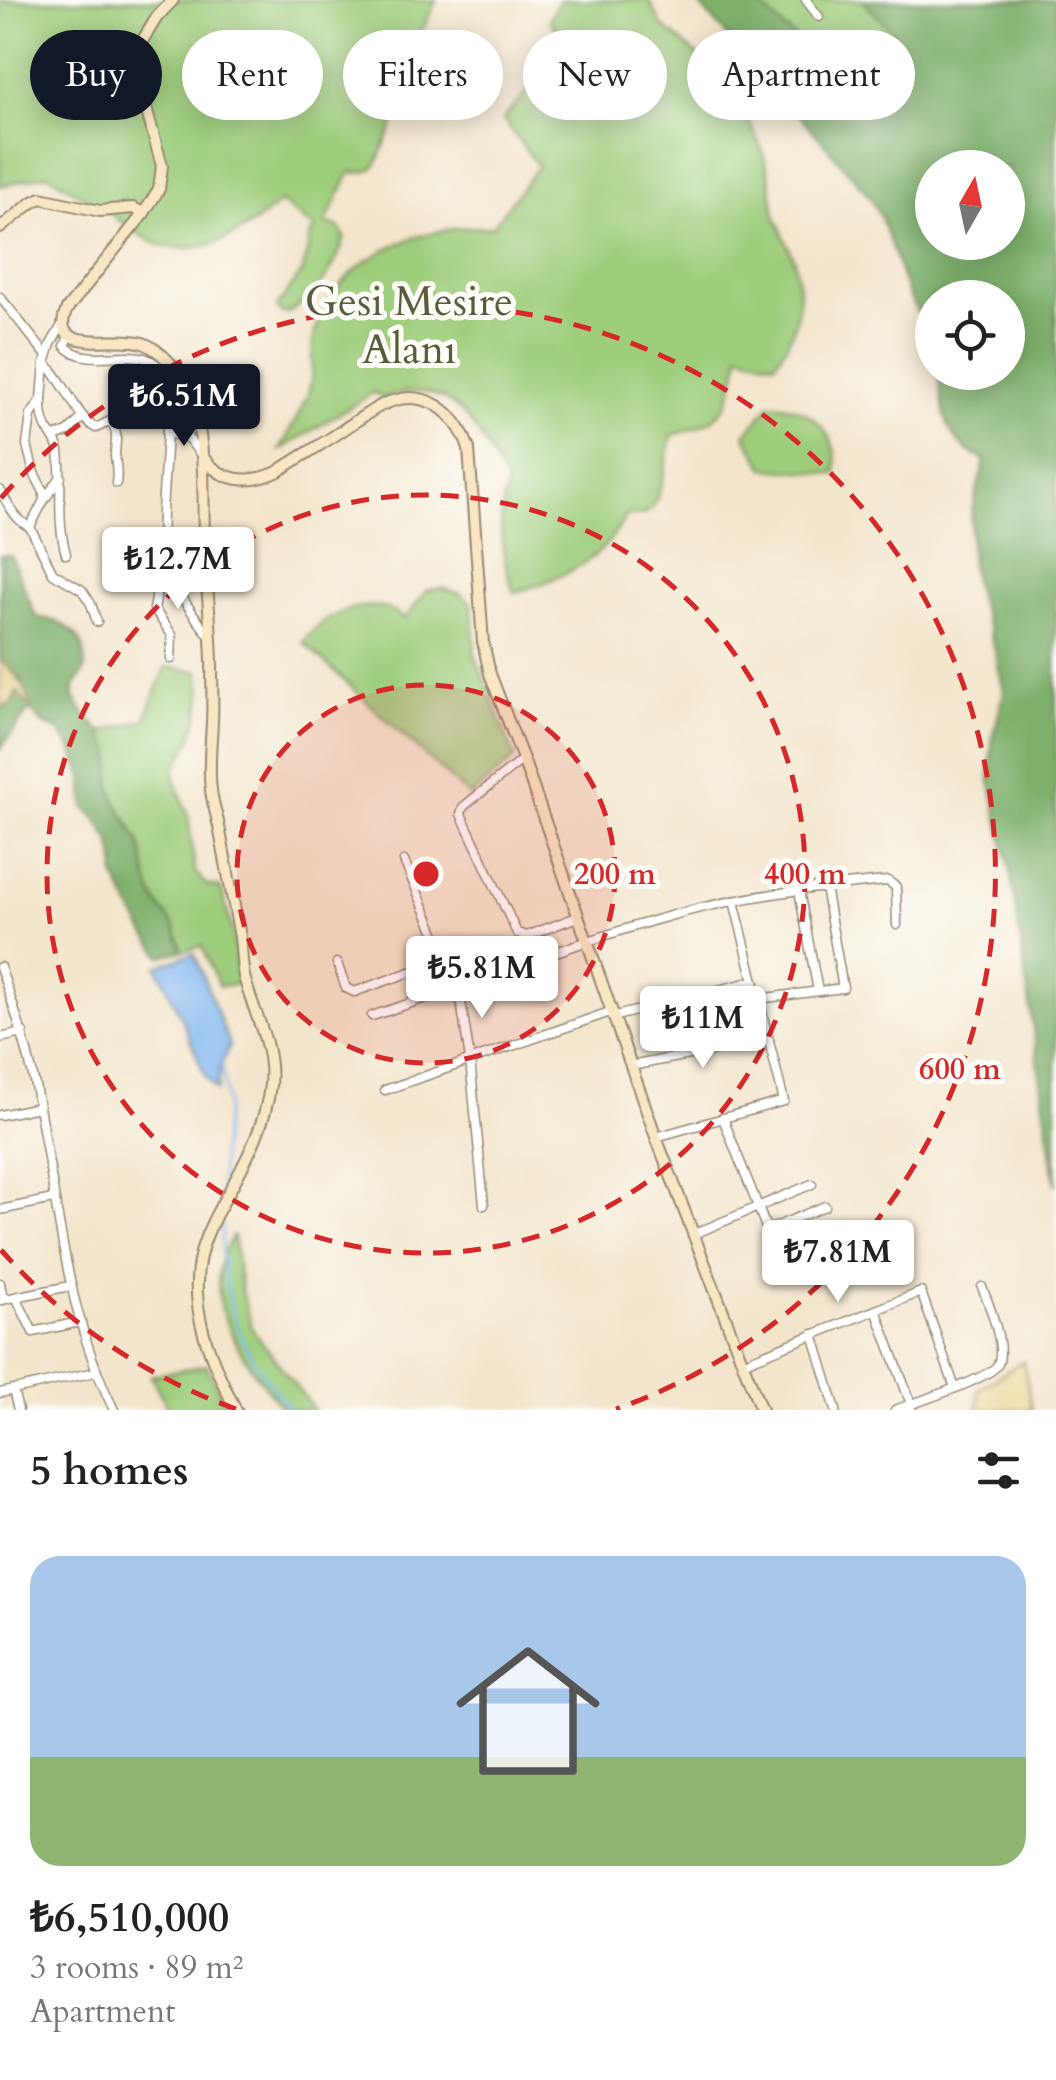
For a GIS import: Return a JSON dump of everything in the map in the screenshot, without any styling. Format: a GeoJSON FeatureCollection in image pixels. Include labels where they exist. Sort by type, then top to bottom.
{"type":"FeatureCollection","features":[{"type":"Feature","properties":{"kind":"street"},"geometry":{"type":"LineString","coordinates":[[66,554],[59,510],[62,477],[58,450],[46,427],[42,399],[46,360],[67,309],[144,213],[159,188],[162,166],[135,68],[141,44],[173,0]]}},
{"type":"Feature","properties":{"kind":"street"},"geometry":{"type":"LineString","coordinates":[[806,0],[819,18]]}},
{"type":"Feature","properties":{"kind":"street"},"geometry":{"type":"LineString","coordinates":[[0,228],[42,198],[100,211],[132,208],[144,213]]}},
{"type":"Feature","properties":{"kind":"street"},"geometry":{"type":"LineString","coordinates":[[0,298],[24,324],[87,424],[96,428],[139,402],[167,407]]}},
{"type":"Feature","properties":{"kind":"street"},"geometry":{"type":"LineString","coordinates":[[62,325],[70,337],[79,340],[129,339],[156,350],[176,370],[190,394],[197,421],[212,686],[211,792],[240,935],[244,976],[268,1046],[270,1083],[251,1152],[204,1240],[197,1277],[206,1346],[236,1410]]}},
{"type":"Feature","properties":{"kind":"street"},"geometry":{"type":"LineString","coordinates":[[70,337],[65,346],[76,355],[124,355],[158,365],[167,407],[161,510],[164,555],[179,589],[210,636]]}},
{"type":"Feature","properties":{"kind":"street"},"geometry":{"type":"LineString","coordinates":[[42,399],[32,415],[27,445],[44,500]]}},
{"type":"Feature","properties":{"kind":"street"},"geometry":{"type":"LineString","coordinates":[[166,433],[188,438],[220,474],[250,481],[277,472],[386,403],[402,399],[420,399],[444,408],[463,432],[469,449],[482,642],[500,704],[656,1137],[761,1410]]}},
{"type":"Feature","properties":{"kind":"street"},"geometry":{"type":"LineString","coordinates":[[54,438],[84,418]]}},
{"type":"Feature","properties":{"kind":"street"},"geometry":{"type":"LineString","coordinates":[[112,420],[118,436],[116,483]]}},
{"type":"Feature","properties":{"kind":"street"},"geometry":{"type":"LineString","coordinates":[[30,526],[62,477]]}},
{"type":"Feature","properties":{"kind":"street"},"geometry":{"type":"LineString","coordinates":[[0,490],[14,514],[30,526],[53,573],[82,590],[92,604],[97,622]]}},
{"type":"Feature","properties":{"kind":"street"},"geometry":{"type":"LineString","coordinates":[[164,555],[154,574],[158,594],[154,609],[172,635],[171,659]]}},
{"type":"Feature","properties":{"kind":"street"},"geometry":{"type":"LineString","coordinates":[[523,759],[463,807],[461,814],[516,932],[527,936],[577,917]]}},
{"type":"Feature","properties":{"kind":"street"},"geometry":{"type":"LineString","coordinates":[[404,862],[459,988],[484,1205]]}},
{"type":"Feature","properties":{"kind":"street"},"geometry":{"type":"LineString","coordinates":[[372,1016],[587,942],[734,900],[888,880],[896,887],[897,925]]}},
{"type":"Feature","properties":{"kind":"street"},"geometry":{"type":"LineString","coordinates":[[758,999],[843,988],[826,887]]}},
{"type":"Feature","properties":{"kind":"street"},"geometry":{"type":"LineString","coordinates":[[800,890],[818,992]]}},
{"type":"Feature","properties":{"kind":"street"},"geometry":{"type":"LineString","coordinates":[[656,1137],[784,1101],[734,900]]}},
{"type":"Feature","properties":{"kind":"street"},"geometry":{"type":"LineString","coordinates":[[337,962],[346,988],[354,992],[447,959]]}},
{"type":"Feature","properties":{"kind":"street"},"geometry":{"type":"LineString","coordinates":[[0,967],[24,1033],[70,1286],[95,1372],[114,1410]]}},
{"type":"Feature","properties":{"kind":"street"},"geometry":{"type":"LineString","coordinates":[[385,1090],[611,1014],[754,980]]}},
{"type":"Feature","properties":{"kind":"street"},"geometry":{"type":"LineString","coordinates":[[0,1038],[24,1033]]}},
{"type":"Feature","properties":{"kind":"street"},"geometry":{"type":"LineString","coordinates":[[630,1066],[769,1040]]}},
{"type":"Feature","properties":{"kind":"street"},"geometry":{"type":"LineString","coordinates":[[0,1116],[40,1107]]}},
{"type":"Feature","properties":{"kind":"street"},"geometry":{"type":"LineString","coordinates":[[723,1118],[778,1261]]}},
{"type":"Feature","properties":{"kind":"street"},"geometry":{"type":"LineString","coordinates":[[694,1234],[812,1184]]}},
{"type":"Feature","properties":{"kind":"street"},"geometry":{"type":"LineString","coordinates":[[0,1210],[53,1200]]}},
{"type":"Feature","properties":{"kind":"street"},"geometry":{"type":"LineString","coordinates":[[768,1230],[825,1206]]}},
{"type":"Feature","properties":{"kind":"street"},"geometry":{"type":"LineString","coordinates":[[0,1283],[2,1300],[70,1286]]}},
{"type":"Feature","properties":{"kind":"street"},"geometry":{"type":"LineString","coordinates":[[895,1410],[911,1407],[994,1370],[999,1360],[996,1321],[982,1287]]}},
{"type":"Feature","properties":{"kind":"street"},"geometry":{"type":"LineString","coordinates":[[742,1363],[921,1292],[956,1388]]}},
{"type":"Feature","properties":{"kind":"street"},"geometry":{"type":"LineString","coordinates":[[16,1297],[32,1332],[80,1322]]}},
{"type":"Feature","properties":{"kind":"street"},"geometry":{"type":"LineString","coordinates":[[876,1310],[911,1407]]}},
{"type":"Feature","properties":{"kind":"street"},"geometry":{"type":"LineString","coordinates":[[813,1334],[836,1410]]}},
{"type":"Feature","properties":{"kind":"street"},"geometry":{"type":"LineString","coordinates":[[0,1394],[95,1372]]}},
{"type":"Feature","properties":{"kind":"street"},"geometry":{"type":"LineString","coordinates":[[12,1390],[18,1410]]}},
{"type":"Feature","properties":{"kind":"green space"},"geometry":{"type":"Polygon","coordinates":[[[0,0],[436,0],[422,30],[343,30],[343,120],[395,120],[376,165],[367,172],[351,172],[325,223],[339,228],[345,237],[330,271],[307,299],[287,314],[277,307],[303,271],[315,229],[280,202],[225,239],[194,248],[177,248],[147,239],[48,174],[0,186],[0,0]]]}},
{"type":"Feature","properties":{"kind":"green space"},"geometry":{"type":"Polygon","coordinates":[[[560,0],[649,0],[667,30],[557,30],[549,20],[560,0]]]}},
{"type":"Feature","properties":{"kind":"green space"},"geometry":{"type":"Polygon","coordinates":[[[695,0],[754,0],[786,30],[722,30],[695,0]]]}},
{"type":"Feature","properties":{"kind":"green space"},"geometry":{"type":"Polygon","coordinates":[[[754,0],[862,0],[891,30],[786,30],[754,0]]]}},
{"type":"Feature","properties":{"kind":"green space"},"geometry":{"type":"Polygon","coordinates":[[[862,0],[1056,0],[1056,1185],[1010,869],[990,781],[992,742],[1004,692],[973,580],[970,552],[972,510],[985,460],[960,444],[953,434],[941,390],[1025,390],[1025,280],[915,280],[915,307],[870,197],[803,120],[915,120],[915,30],[891,30],[862,0]]]}},
{"type":"Feature","properties":{"kind":"green space","name":"Gesi Mesire Alanı"},"geometry":{"type":"Polygon","coordinates":[[[667,30],[687,47],[687,120],[747,120],[751,126],[762,150],[775,216],[794,260],[799,288],[794,327],[775,363],[740,354],[733,387],[723,409],[705,424],[672,435],[661,486],[651,509],[640,515],[627,515],[594,556],[572,570],[514,593],[502,539],[507,484],[471,423],[446,400],[413,392],[381,398],[374,392],[280,450],[310,387],[317,326],[345,280],[365,263],[412,238],[492,227],[538,166],[503,119],[523,97],[523,120],[667,120],[667,30]]]}},
{"type":"Feature","properties":{"kind":"green space"},"geometry":{"type":"Polygon","coordinates":[[[770,404],[798,410],[820,424],[833,446],[836,474],[765,468],[745,435],[770,404]]]}},
{"type":"Feature","properties":{"kind":"green space"},"geometry":{"type":"Polygon","coordinates":[[[0,555],[11,556],[36,617],[62,624],[80,641],[85,666],[74,696],[111,751],[114,797],[137,838],[151,890],[177,931],[181,951],[162,956],[145,933],[115,875],[111,842],[85,807],[84,780],[72,748],[58,730],[42,723],[30,709],[0,749],[0,708],[7,706],[17,690],[29,706],[22,681],[0,659],[0,555]]]}},
{"type":"Feature","properties":{"kind":"green space"},"geometry":{"type":"Polygon","coordinates":[[[442,588],[461,594],[472,604],[475,655],[515,758],[470,797],[303,642],[324,622],[351,609],[379,607],[405,619],[426,591],[442,588]]]}},
{"type":"Feature","properties":{"kind":"green space"},"geometry":{"type":"Polygon","coordinates":[[[166,667],[199,671],[202,696],[198,720],[174,777],[188,815],[195,872],[207,885],[221,888],[234,937],[238,984],[219,986],[202,946],[181,951],[181,943],[157,905],[148,882],[140,845],[114,797],[112,756],[101,732],[145,720],[166,667]]]}},
{"type":"Feature","properties":{"kind":"green space"},"geometry":{"type":"Polygon","coordinates":[[[233,1236],[252,1329],[314,1410],[284,1410],[229,1328],[218,1282],[222,1259],[233,1236]]]}},
{"type":"Feature","properties":{"kind":"green space"},"geometry":{"type":"Polygon","coordinates":[[[207,1365],[227,1410],[169,1410],[151,1376],[207,1365]]]}},
{"type":"Feature","properties":{"kind":"sand"},"geometry":{"type":"Polygon","coordinates":[[[0,659],[24,687],[31,708],[17,691],[11,703],[0,708],[0,659]]]}},
{"type":"Feature","properties":{"kind":"sand"},"geometry":{"type":"Polygon","coordinates":[[[1023,1361],[1032,1410],[978,1410],[979,1389],[1023,1361]]]}},
{"type":"Feature","properties":{"kind":"water"},"geometry":{"type":"Polygon","coordinates":[[[194,953],[230,1046],[221,1065],[217,1090],[206,1078],[157,966],[194,953]]]}},
{"type":"Feature","properties":{"kind":"waterway"},"geometry":{"type":"LineString","coordinates":[[221,1196],[227,1104],[222,1066]]}},
{"type":"Feature","properties":{"kind":"waterway"},"geometry":{"type":"LineString","coordinates":[[221,1214],[224,1268],[234,1320],[254,1360],[290,1410]]}}]}
